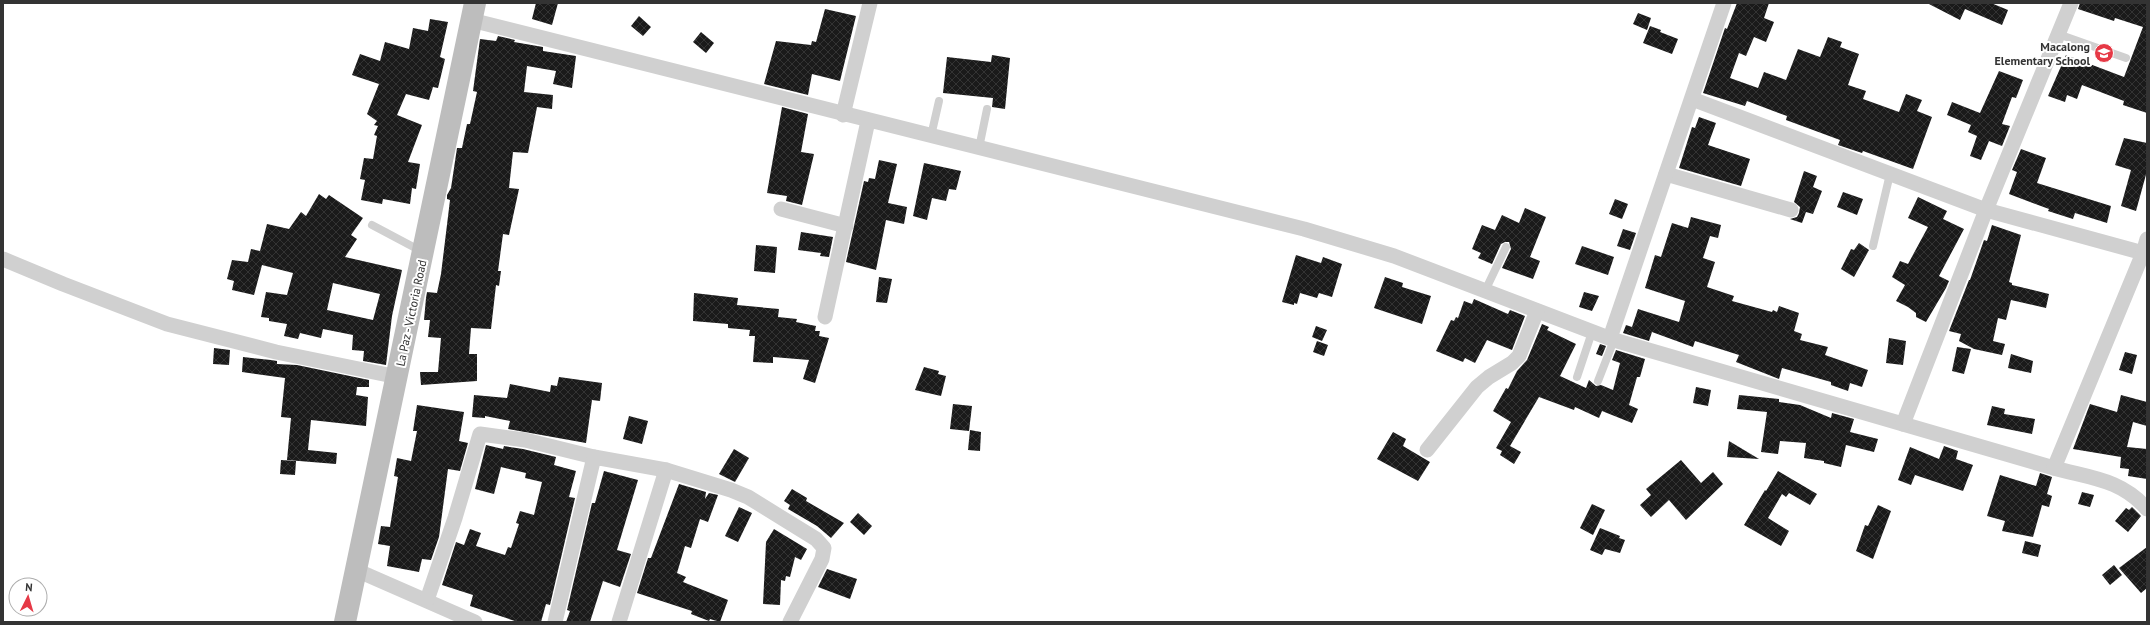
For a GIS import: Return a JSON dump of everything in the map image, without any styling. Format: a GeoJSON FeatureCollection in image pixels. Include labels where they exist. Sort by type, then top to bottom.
{"type":"FeatureCollection","features":[{"type":"Feature","properties":{"kind":"main road","name":"La Paz - Victoria Road"},"geometry":{"type":"LineString","coordinates":[[345,622],[398,377],[473,12]]}},
{"type":"Feature","properties":{"kind":"street"},"geometry":{"type":"LineString","coordinates":[[843,114],[870,3]]}},
{"type":"Feature","properties":{"kind":"street"},"geometry":{"type":"LineString","coordinates":[[1612,339],[1724,3]]}},
{"type":"Feature","properties":{"kind":"street"},"geometry":{"type":"LineString","coordinates":[[1903,424],[1986,210],[2071,3]]}},
{"type":"Feature","properties":{"kind":"street"},"geometry":{"type":"LineString","coordinates":[[473,12],[868,121],[1304,229],[1394,256],[1612,339],[2054,468],[2114,484],[2126,490],[2147,509]]}},
{"type":"Feature","properties":{"kind":"street"},"geometry":{"type":"LineString","coordinates":[[1692,100],[1986,210],[2145,254]]}},
{"type":"Feature","properties":{"kind":"street"},"geometry":{"type":"LineString","coordinates":[[825,317],[868,121]]}},
{"type":"Feature","properties":{"kind":"street"},"geometry":{"type":"LineString","coordinates":[[1666,174],[1791,210]]}},
{"type":"Feature","properties":{"kind":"street"},"geometry":{"type":"LineString","coordinates":[[781,209],[846,226]]}},
{"type":"Feature","properties":{"kind":"street"},"geometry":{"type":"LineString","coordinates":[[2054,468],[2145,254],[2147,239]]}},
{"type":"Feature","properties":{"kind":"street"},"geometry":{"type":"LineString","coordinates":[[3,259],[62,284],[167,324],[276,352],[398,377]]}},
{"type":"Feature","properties":{"kind":"street"},"geometry":{"type":"LineString","coordinates":[[1427,450],[1477,387],[1489,377],[1512,363],[1519,356],[1537,311]]}},
{"type":"Feature","properties":{"kind":"street"},"geometry":{"type":"LineString","coordinates":[[428,600],[455,518],[480,434],[525,440],[594,457],[666,470],[731,490],[748,497],[816,539],[824,548],[822,559],[790,622]]}},
{"type":"Feature","properties":{"kind":"street"},"geometry":{"type":"LineString","coordinates":[[555,622],[594,457]]}},
{"type":"Feature","properties":{"kind":"street"},"geometry":{"type":"LineString","coordinates":[[619,622],[666,470]]}},
{"type":"Feature","properties":{"kind":"street"},"geometry":{"type":"LineString","coordinates":[[356,570],[428,600],[475,622]]}},
{"type":"Feature","properties":{"kind":"lane"},"geometry":{"type":"LineString","coordinates":[[2058,34],[2126,58]]}},
{"type":"Feature","properties":{"kind":"lane"},"geometry":{"type":"LineString","coordinates":[[932,136],[939,101]]}},
{"type":"Feature","properties":{"kind":"lane"},"geometry":{"type":"LineString","coordinates":[[979,148],[987,109]]}},
{"type":"Feature","properties":{"kind":"lane"},"geometry":{"type":"LineString","coordinates":[[1873,246],[1890,174]]}},
{"type":"Feature","properties":{"kind":"lane"},"geometry":{"type":"LineString","coordinates":[[372,225],[424,252]]}},
{"type":"Feature","properties":{"kind":"lane"},"geometry":{"type":"LineString","coordinates":[[1485,291],[1506,247]]}},
{"type":"Feature","properties":{"kind":"lane"},"geometry":{"type":"LineString","coordinates":[[1577,377],[1592,332]]}},
{"type":"Feature","properties":{"kind":"lane"},"geometry":{"type":"LineString","coordinates":[[1598,381],[1612,339]]}},
{"type":"Feature","properties":{"kind":"building"},"geometry":{"type":"Polygon","coordinates":[[[536,3],[558,3],[552,25],[532,19],[536,3]]]}},
{"type":"Feature","properties":{"kind":"building"},"geometry":{"type":"Polygon","coordinates":[[[1737,3],[1769,3],[1764,18],[1774,22],[1766,42],[1754,37],[1746,56],[1739,53],[1730,78],[1758,88],[1764,72],[1786,80],[1798,49],[1820,57],[1828,37],[1842,42],[1840,47],[1859,54],[1848,85],[1866,91],[1863,99],[1899,112],[1906,94],[1922,100],[1917,111],[1932,117],[1913,169],[1863,151],[1862,153],[1838,145],[1840,140],[1786,120],[1787,116],[1747,101],[1745,106],[1703,93],[1725,28],[1727,29],[1737,3]]]}},
{"type":"Feature","properties":{"kind":"building"},"geometry":{"type":"Polygon","coordinates":[[[1927,3],[1991,3],[2008,10],[2002,25],[1965,9],[1960,20],[1927,3]]]}},
{"type":"Feature","properties":{"kind":"building"},"geometry":{"type":"Polygon","coordinates":[[[2080,3],[2147,3],[2147,113],[2123,105],[2124,101],[2082,85],[2077,99],[2067,95],[2065,102],[2048,96],[2066,55],[2124,77],[2143,27],[2115,18],[2114,21],[2078,9],[2080,3]]]}},
{"type":"Feature","properties":{"kind":"building"},"geometry":{"type":"Polygon","coordinates":[[[825,9],[856,16],[840,81],[812,74],[808,95],[764,84],[776,41],[811,45],[812,41],[816,42],[825,9]]]}},
{"type":"Feature","properties":{"kind":"building"},"geometry":{"type":"Polygon","coordinates":[[[1638,13],[1651,18],[1647,30],[1633,24],[1638,13]]]}},
{"type":"Feature","properties":{"kind":"building"},"geometry":{"type":"Polygon","coordinates":[[[639,16],[651,27],[643,36],[631,26],[639,16]]]}},
{"type":"Feature","properties":{"kind":"building"},"geometry":{"type":"Polygon","coordinates":[[[430,19],[448,22],[440,57],[445,59],[438,88],[433,87],[429,100],[406,94],[397,115],[422,125],[408,162],[420,164],[416,189],[412,188],[410,204],[383,199],[382,204],[361,200],[365,180],[360,179],[364,158],[373,159],[377,136],[374,135],[378,126],[374,125],[377,121],[367,114],[379,84],[352,75],[360,54],[380,61],[385,42],[409,49],[413,28],[428,31],[430,19]]]}},
{"type":"Feature","properties":{"kind":"building"},"geometry":{"type":"Polygon","coordinates":[[[1650,26],[1661,30],[1660,32],[1678,39],[1672,54],[1643,43],[1650,26]]]}},
{"type":"Feature","properties":{"kind":"building"},"geometry":{"type":"Polygon","coordinates":[[[701,32],[714,43],[706,53],[693,42],[701,32]]]}},
{"type":"Feature","properties":{"kind":"building"},"geometry":{"type":"Polygon","coordinates":[[[498,36],[515,40],[514,42],[543,47],[543,51],[576,56],[572,88],[553,84],[556,71],[527,66],[524,92],[553,95],[552,109],[537,107],[528,153],[513,152],[509,188],[519,189],[509,235],[503,234],[498,271],[501,271],[499,286],[496,285],[491,329],[471,328],[469,354],[477,354],[477,381],[421,385],[420,372],[438,372],[441,338],[428,337],[430,320],[424,320],[426,298],[427,292],[437,293],[441,274],[450,200],[447,199],[447,195],[451,188],[457,148],[462,148],[467,124],[470,124],[477,92],[473,91],[480,39],[496,41],[498,36]]]}},
{"type":"Feature","properties":{"kind":"building"},"geometry":{"type":"Polygon","coordinates":[[[992,55],[1010,58],[1005,109],[992,107],[993,98],[943,93],[947,57],[991,62],[992,55]]]}},
{"type":"Feature","properties":{"kind":"building"},"geometry":{"type":"Polygon","coordinates":[[[1999,71],[2023,80],[2016,98],[2012,97],[2002,124],[2010,126],[2002,146],[1989,141],[1981,160],[1970,156],[1977,136],[1968,132],[1971,125],[1947,115],[1952,102],[1980,113],[1999,71]]]}},
{"type":"Feature","properties":{"kind":"building"},"geometry":{"type":"Polygon","coordinates":[[[782,107],[808,114],[801,152],[814,154],[802,205],[786,201],[787,196],[767,193],[782,107]]]}},
{"type":"Feature","properties":{"kind":"building"},"geometry":{"type":"Polygon","coordinates":[[[1699,117],[1716,123],[1708,145],[1750,159],[1741,186],[1679,168],[1692,127],[1695,128],[1699,117]]]}},
{"type":"Feature","properties":{"kind":"building"},"geometry":{"type":"Polygon","coordinates":[[[2124,138],[2147,143],[2147,171],[2136,211],[2121,206],[2131,170],[2115,165],[2124,138]]]}},
{"type":"Feature","properties":{"kind":"building"},"geometry":{"type":"Polygon","coordinates":[[[2021,149],[2046,158],[2037,183],[2111,206],[2107,223],[2075,213],[2073,219],[2048,211],[2049,209],[2009,194],[2017,172],[2012,170],[2021,149]]]}},
{"type":"Feature","properties":{"kind":"building"},"geometry":{"type":"Polygon","coordinates":[[[879,160],[897,164],[888,203],[907,207],[904,224],[886,220],[876,270],[846,262],[864,181],[868,182],[869,178],[875,179],[879,160]]]}},
{"type":"Feature","properties":{"kind":"building"},"geometry":{"type":"Polygon","coordinates":[[[924,163],[961,171],[956,190],[949,189],[946,201],[932,198],[927,220],[913,216],[924,163]]]}},
{"type":"Feature","properties":{"kind":"building"},"geometry":{"type":"Polygon","coordinates":[[[1804,171],[1817,176],[1813,187],[1822,191],[1813,214],[1806,212],[1802,223],[1790,219],[1797,217],[1799,213],[1800,207],[1794,202],[1804,171]]]}},
{"type":"Feature","properties":{"kind":"building"},"geometry":{"type":"Polygon","coordinates":[[[1843,192],[1863,199],[1857,215],[1837,207],[1843,192]]]}},
{"type":"Feature","properties":{"kind":"building"},"geometry":{"type":"Polygon","coordinates":[[[319,194],[326,199],[329,195],[363,218],[351,235],[357,239],[345,257],[402,270],[392,316],[386,365],[363,361],[364,351],[352,350],[353,335],[323,329],[321,338],[300,333],[298,339],[284,336],[287,324],[269,321],[269,318],[261,317],[266,292],[287,295],[293,273],[262,265],[254,295],[232,290],[234,281],[227,279],[232,260],[248,262],[251,249],[260,251],[267,224],[289,229],[301,212],[306,216],[319,194]],[[333,283],[327,310],[373,320],[380,294],[333,283]]]}},
{"type":"Feature","properties":{"kind":"building"},"geometry":{"type":"Polygon","coordinates":[[[1918,197],[1947,211],[1943,219],[1964,229],[1939,276],[1949,281],[1926,322],[1916,317],[1916,313],[1908,307],[1896,301],[1905,285],[1892,277],[1900,261],[1908,264],[1928,227],[1908,218],[1918,197]]]}},
{"type":"Feature","properties":{"kind":"building"},"geometry":{"type":"Polygon","coordinates":[[[1615,199],[1628,204],[1622,219],[1609,214],[1615,199]]]}},
{"type":"Feature","properties":{"kind":"building"},"geometry":{"type":"Polygon","coordinates":[[[1525,208],[1546,217],[1530,257],[1540,261],[1533,279],[1502,268],[1511,249],[1509,242],[1501,244],[1492,264],[1478,258],[1481,253],[1472,249],[1482,225],[1495,230],[1502,215],[1519,223],[1525,208]]]}},
{"type":"Feature","properties":{"kind":"building"},"geometry":{"type":"Polygon","coordinates":[[[1691,217],[1721,225],[1718,238],[1710,236],[1703,258],[1715,262],[1707,287],[1734,296],[1732,301],[1772,312],[1773,310],[1777,312],[1779,306],[1799,313],[1794,331],[1802,334],[1800,340],[1828,347],[1825,355],[1868,370],[1862,387],[1850,383],[1848,391],[1831,385],[1831,382],[1782,368],[1779,379],[1736,362],[1739,355],[1695,341],[1693,347],[1652,332],[1649,341],[1623,333],[1626,325],[1632,327],[1638,309],[1679,322],[1685,301],[1645,288],[1655,255],[1661,257],[1672,223],[1688,228],[1691,217]]]}},
{"type":"Feature","properties":{"kind":"building"},"geometry":{"type":"Polygon","coordinates":[[[1992,225],[2021,235],[2009,282],[2012,283],[2012,285],[2049,294],[2046,308],[2011,300],[2006,320],[1998,318],[1993,341],[2005,344],[2002,355],[1974,349],[1959,341],[1961,334],[1949,331],[1970,280],[1984,240],[1987,241],[1992,225]]]}},
{"type":"Feature","properties":{"kind":"building"},"geometry":{"type":"Polygon","coordinates":[[[1623,229],[1636,233],[1630,250],[1617,246],[1623,229]]]}},
{"type":"Feature","properties":{"kind":"building"},"geometry":{"type":"Polygon","coordinates":[[[801,232],[833,237],[829,257],[820,256],[821,253],[798,250],[801,232]]]}},
{"type":"Feature","properties":{"kind":"building"},"geometry":{"type":"Polygon","coordinates":[[[1859,243],[1869,250],[1854,277],[1841,269],[1851,249],[1854,250],[1859,243]]]}},
{"type":"Feature","properties":{"kind":"building"},"geometry":{"type":"Polygon","coordinates":[[[756,245],[777,247],[775,273],[754,271],[756,245]]]}},
{"type":"Feature","properties":{"kind":"building"},"geometry":{"type":"Polygon","coordinates":[[[1582,246],[1614,257],[1608,275],[1575,264],[1582,246]]]}},
{"type":"Feature","properties":{"kind":"building"},"geometry":{"type":"Polygon","coordinates":[[[1296,255],[1321,263],[1323,257],[1342,264],[1332,297],[1319,293],[1317,298],[1300,293],[1297,304],[1294,303],[1294,305],[1282,302],[1296,255]]]}},
{"type":"Feature","properties":{"kind":"building"},"geometry":{"type":"Polygon","coordinates":[[[879,277],[892,279],[887,303],[876,302],[879,277]]]}},
{"type":"Feature","properties":{"kind":"building"},"geometry":{"type":"Polygon","coordinates":[[[1385,277],[1403,283],[1402,287],[1431,296],[1422,324],[1374,308],[1385,277]]]}},
{"type":"Feature","properties":{"kind":"building"},"geometry":{"type":"Polygon","coordinates":[[[1584,292],[1599,296],[1592,311],[1579,307],[1584,292]]]}},
{"type":"Feature","properties":{"kind":"building"},"geometry":{"type":"Polygon","coordinates":[[[694,293],[738,298],[737,305],[779,309],[778,317],[797,319],[796,322],[816,326],[815,331],[820,331],[819,336],[829,338],[815,383],[803,379],[809,360],[773,357],[773,363],[753,362],[755,336],[749,336],[750,330],[728,328],[728,324],[693,321],[694,293]]]}},
{"type":"Feature","properties":{"kind":"building"},"geometry":{"type":"Polygon","coordinates":[[[1474,299],[1508,314],[1510,310],[1525,316],[1512,350],[1487,340],[1475,363],[1465,358],[1463,362],[1436,351],[1451,320],[1454,321],[1456,317],[1458,318],[1464,301],[1472,304],[1474,299]]]}},
{"type":"Feature","properties":{"kind":"building"},"geometry":{"type":"Polygon","coordinates":[[[1542,324],[1549,327],[1547,330],[1576,344],[1560,376],[1586,388],[1589,380],[1596,386],[1601,385],[1613,390],[1620,363],[1612,360],[1616,350],[1645,359],[1640,377],[1637,377],[1629,405],[1638,409],[1632,423],[1602,411],[1599,418],[1575,407],[1574,410],[1539,397],[1510,446],[1521,452],[1514,464],[1500,455],[1502,451],[1496,448],[1511,422],[1493,411],[1506,388],[1508,389],[1517,371],[1527,360],[1542,324]]]}},
{"type":"Feature","properties":{"kind":"building"},"geometry":{"type":"Polygon","coordinates":[[[1316,326],[1327,330],[1322,341],[1312,337],[1316,326]]]}},
{"type":"Feature","properties":{"kind":"building"},"geometry":{"type":"Polygon","coordinates":[[[1889,338],[1906,341],[1903,365],[1886,363],[1889,338]]]}},
{"type":"Feature","properties":{"kind":"building"},"geometry":{"type":"Polygon","coordinates":[[[1317,341],[1328,345],[1324,356],[1313,352],[1317,341]]]}},
{"type":"Feature","properties":{"kind":"building"},"geometry":{"type":"Polygon","coordinates":[[[1600,344],[1606,346],[1602,356],[1596,354],[1600,344]]]}},
{"type":"Feature","properties":{"kind":"building"},"geometry":{"type":"Polygon","coordinates":[[[1957,347],[1971,349],[1964,374],[1952,371],[1957,347]]]}},
{"type":"Feature","properties":{"kind":"building"},"geometry":{"type":"Polygon","coordinates":[[[214,348],[230,350],[229,365],[213,364],[214,348]]]}},
{"type":"Feature","properties":{"kind":"building"},"geometry":{"type":"Polygon","coordinates":[[[2125,352],[2137,355],[2132,374],[2119,370],[2125,352]]]}},
{"type":"Feature","properties":{"kind":"building"},"geometry":{"type":"Polygon","coordinates":[[[2011,354],[2033,361],[2031,373],[2008,368],[2011,354]]]}},
{"type":"Feature","properties":{"kind":"building"},"geometry":{"type":"Polygon","coordinates":[[[243,357],[277,361],[277,364],[297,365],[369,380],[369,387],[357,387],[356,395],[368,397],[366,426],[311,420],[308,450],[337,453],[336,464],[287,460],[291,418],[281,417],[285,378],[242,372],[243,357]]]}},
{"type":"Feature","properties":{"kind":"building"},"geometry":{"type":"Polygon","coordinates":[[[924,367],[939,371],[938,374],[946,376],[941,396],[915,390],[924,367]]]}},
{"type":"Feature","properties":{"kind":"building"},"geometry":{"type":"Polygon","coordinates":[[[559,377],[602,383],[600,401],[592,400],[586,443],[508,429],[510,421],[485,416],[485,418],[472,417],[474,395],[507,398],[510,384],[550,392],[551,385],[557,386],[559,377]]]}},
{"type":"Feature","properties":{"kind":"building"},"geometry":{"type":"Polygon","coordinates":[[[1696,387],[1711,390],[1708,406],[1693,403],[1696,387]]]}},
{"type":"Feature","properties":{"kind":"building"},"geometry":{"type":"Polygon","coordinates":[[[1739,395],[1779,399],[1779,402],[1800,405],[1831,418],[1832,413],[1854,419],[1850,432],[1878,439],[1874,452],[1846,445],[1841,467],[1824,463],[1824,461],[1804,458],[1806,443],[1780,441],[1778,454],[1761,452],[1767,412],[1737,409],[1739,395]]]}},
{"type":"Feature","properties":{"kind":"building"},"geometry":{"type":"Polygon","coordinates":[[[2121,395],[2147,402],[2147,426],[2133,422],[2127,447],[2147,449],[2147,479],[2128,476],[2129,469],[2120,468],[2121,457],[2073,449],[2090,404],[2117,412],[2121,395]]]}},
{"type":"Feature","properties":{"kind":"building"},"geometry":{"type":"Polygon","coordinates":[[[953,404],[972,406],[969,431],[950,429],[953,404]]]}},
{"type":"Feature","properties":{"kind":"building"},"geometry":{"type":"Polygon","coordinates":[[[417,405],[464,412],[459,441],[468,443],[460,471],[448,469],[439,537],[431,560],[422,559],[419,572],[387,566],[390,546],[378,544],[381,526],[390,527],[398,477],[394,476],[397,458],[411,461],[417,431],[413,431],[417,405]]]}},
{"type":"Feature","properties":{"kind":"building"},"geometry":{"type":"Polygon","coordinates":[[[1992,406],[2005,409],[2004,414],[2035,419],[2032,434],[1987,425],[1992,406]]]}},
{"type":"Feature","properties":{"kind":"building"},"geometry":{"type":"Polygon","coordinates":[[[629,416],[648,421],[642,444],[623,439],[629,416]]]}},
{"type":"Feature","properties":{"kind":"building"},"geometry":{"type":"Polygon","coordinates":[[[970,430],[981,432],[980,451],[968,450],[970,430]]]}},
{"type":"Feature","properties":{"kind":"building"},"geometry":{"type":"Polygon","coordinates":[[[1393,432],[1406,439],[1403,446],[1430,462],[1418,481],[1377,459],[1393,432]]]}},
{"type":"Feature","properties":{"kind":"building"},"geometry":{"type":"Polygon","coordinates":[[[1729,441],[1759,459],[1727,457],[1729,441]]]}},
{"type":"Feature","properties":{"kind":"building"},"geometry":{"type":"Polygon","coordinates":[[[486,445],[503,449],[504,446],[523,449],[556,457],[554,465],[576,471],[569,497],[575,498],[550,605],[546,604],[541,622],[518,622],[470,606],[473,595],[442,585],[456,542],[464,545],[470,529],[481,533],[476,546],[505,555],[508,547],[511,548],[519,524],[516,523],[520,511],[534,515],[542,482],[525,478],[526,473],[501,467],[494,494],[475,489],[486,445]]]}},
{"type":"Feature","properties":{"kind":"building"},"geometry":{"type":"Polygon","coordinates":[[[1944,446],[1958,451],[1956,459],[1973,465],[1963,491],[1915,475],[1911,485],[1898,480],[1910,447],[1939,459],[1944,446]]]}},
{"type":"Feature","properties":{"kind":"building"},"geometry":{"type":"Polygon","coordinates":[[[734,449],[749,458],[735,482],[719,474],[734,449]]]}},
{"type":"Feature","properties":{"kind":"building"},"geometry":{"type":"Polygon","coordinates":[[[281,460],[296,461],[295,475],[280,474],[281,460]]]}},
{"type":"Feature","properties":{"kind":"building"},"geometry":{"type":"Polygon","coordinates":[[[1681,460],[1701,483],[1713,472],[1723,484],[1686,520],[1669,500],[1651,517],[1640,505],[1651,495],[1646,489],[1681,460]]]}},
{"type":"Feature","properties":{"kind":"building"},"geometry":{"type":"Polygon","coordinates":[[[604,471],[638,480],[617,550],[631,554],[620,587],[603,581],[590,622],[566,622],[570,611],[567,610],[592,503],[595,503],[604,471]]]}},
{"type":"Feature","properties":{"kind":"building"},"geometry":{"type":"Polygon","coordinates":[[[1778,471],[1817,494],[1810,505],[1789,493],[1786,497],[1782,494],[1768,518],[1789,531],[1781,546],[1744,525],[1778,471]]]}},
{"type":"Feature","properties":{"kind":"building"},"geometry":{"type":"Polygon","coordinates":[[[2040,473],[2052,477],[2047,494],[2052,496],[2049,507],[2042,505],[2033,537],[2002,531],[2005,521],[1987,516],[2000,475],[2036,486],[2040,473]]]}},
{"type":"Feature","properties":{"kind":"building"},"geometry":{"type":"Polygon","coordinates":[[[679,484],[706,492],[705,499],[709,493],[718,495],[708,522],[700,519],[691,548],[685,546],[677,573],[686,577],[683,582],[728,600],[720,622],[710,619],[709,621],[691,614],[692,611],[637,593],[648,558],[651,558],[679,484]]]}},
{"type":"Feature","properties":{"kind":"building"},"geometry":{"type":"Polygon","coordinates":[[[792,489],[807,498],[806,501],[844,523],[831,538],[817,526],[788,509],[790,505],[784,501],[792,489]]]}},
{"type":"Feature","properties":{"kind":"building"},"geometry":{"type":"Polygon","coordinates":[[[2082,492],[2094,495],[2090,507],[2078,504],[2082,492]]]}},
{"type":"Feature","properties":{"kind":"building"},"geometry":{"type":"Polygon","coordinates":[[[1592,504],[1605,510],[1593,535],[1580,528],[1592,504]]]}},
{"type":"Feature","properties":{"kind":"building"},"geometry":{"type":"Polygon","coordinates":[[[1878,505],[1891,511],[1873,559],[1856,551],[1865,525],[1868,526],[1878,505]]]}},
{"type":"Feature","properties":{"kind":"building"},"geometry":{"type":"Polygon","coordinates":[[[739,507],[752,513],[738,542],[725,536],[739,507]]]}},
{"type":"Feature","properties":{"kind":"building"},"geometry":{"type":"Polygon","coordinates":[[[2132,507],[2141,516],[2128,532],[2115,521],[2126,508],[2129,510],[2132,507]]]}},
{"type":"Feature","properties":{"kind":"building"},"geometry":{"type":"Polygon","coordinates":[[[858,513],[872,526],[864,535],[850,522],[858,513]]]}},
{"type":"Feature","properties":{"kind":"building"},"geometry":{"type":"Polygon","coordinates":[[[1600,528],[1620,536],[1619,538],[1625,540],[1620,553],[1605,549],[1602,555],[1590,550],[1600,528]]]}},
{"type":"Feature","properties":{"kind":"building"},"geometry":{"type":"Polygon","coordinates":[[[774,529],[807,549],[801,560],[795,557],[790,577],[786,576],[785,581],[781,580],[780,605],[763,604],[766,542],[774,529]]]}},
{"type":"Feature","properties":{"kind":"building"},"geometry":{"type":"Polygon","coordinates":[[[2025,541],[2041,545],[2038,557],[2022,553],[2025,541]]]}},
{"type":"Feature","properties":{"kind":"building"},"geometry":{"type":"Polygon","coordinates":[[[2147,547],[2147,588],[2141,593],[2119,568],[2147,547]]]}},
{"type":"Feature","properties":{"kind":"building"},"geometry":{"type":"Polygon","coordinates":[[[2114,565],[2122,575],[2110,585],[2102,575],[2114,565]]]}},
{"type":"Feature","properties":{"kind":"building"},"geometry":{"type":"Polygon","coordinates":[[[827,569],[857,579],[850,599],[818,587],[827,569]]]}},
{"type":"Feature","properties":{"kind":"place","name":"Macalong Elementary School"},"geometry":{"type":"Point","coordinates":[2104,53]}}]}
